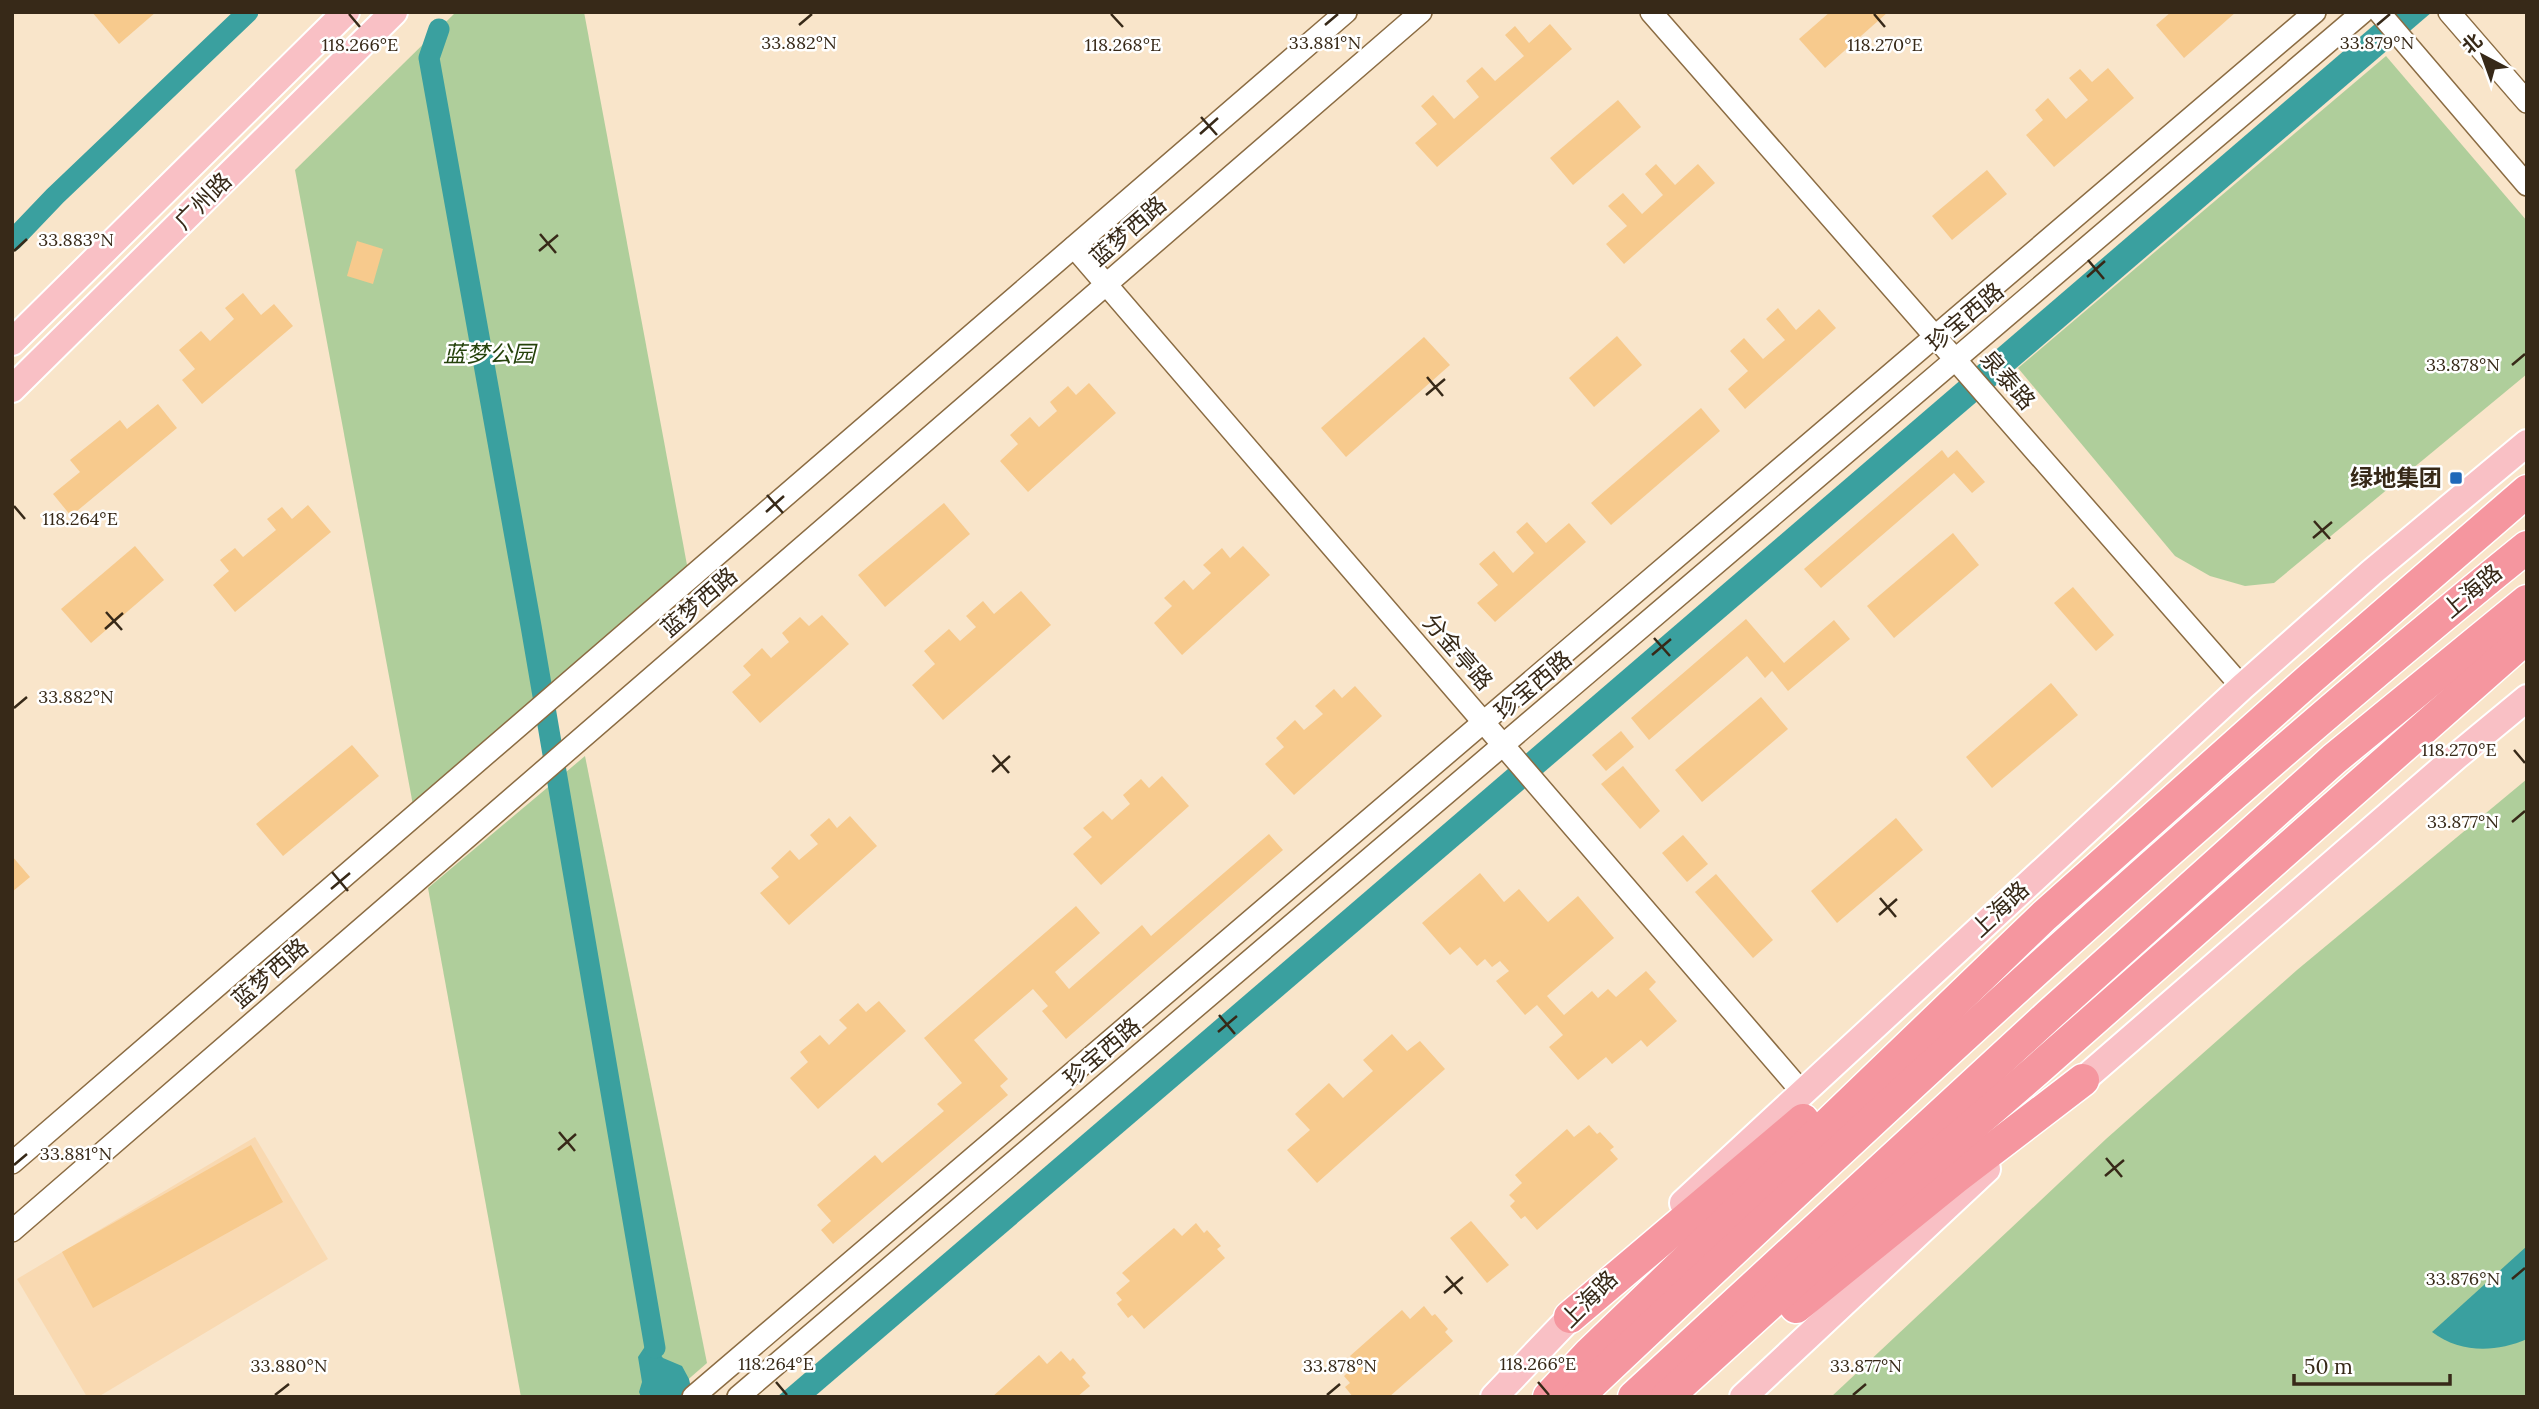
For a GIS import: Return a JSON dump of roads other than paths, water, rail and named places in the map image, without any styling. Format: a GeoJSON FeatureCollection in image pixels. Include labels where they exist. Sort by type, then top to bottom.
{"type":"FeatureCollection","features":[{"type":"Feature","properties":{"kind":"highway"},"geometry":{"type":"LineString","coordinates":[[1549,1397],[1600,1343],[2044,916],[2527,491]]}},
{"type":"Feature","properties":{"kind":"highway","name":"上海路"},"geometry":{"type":"LineString","coordinates":[[1577,1397],[2019,985],[2273,761],[2527,547]]}},
{"type":"Feature","properties":{"kind":"highway","name":"上海路"},"geometry":{"type":"LineString","coordinates":[[1634,1397],[2049,1015],[2313,777],[2527,601]]}},
{"type":"Feature","properties":{"kind":"highway"},"geometry":{"type":"LineString","coordinates":[[1667,1397],[1852,1230],[2527,637]]}},
{"type":"Feature","properties":{"kind":"highway"},"geometry":{"type":"LineString","coordinates":[[1570,1317],[1750,1167],[1919,1017],[2044,916]]}},
{"type":"Feature","properties":{"kind":"highway"},"geometry":{"type":"LineString","coordinates":[[1673,1397],[1799,1305],[1955,1178],[2083,1080]]}},
{"type":"Feature","properties":{"kind":"main road","name":"广州路"},"geometry":{"type":"LineString","coordinates":[[12,342],[346,12]]}},
{"type":"Feature","properties":{"kind":"main road","name":"广州路"},"geometry":{"type":"LineString","coordinates":[[12,389],[394,12]]}},
{"type":"Feature","properties":{"kind":"main road","name":"上海路"},"geometry":{"type":"LineString","coordinates":[[1494,1397],[1688,1199],[1802,1092],[2242,687],[2372,572],[2527,443]]}},
{"type":"Feature","properties":{"kind":"main road"},"geometry":{"type":"LineString","coordinates":[[2372,572],[2527,451]]}},
{"type":"Feature","properties":{"kind":"main road"},"geometry":{"type":"LineString","coordinates":[[2458,755],[2527,691]]}},
{"type":"Feature","properties":{"kind":"main road"},"geometry":{"type":"LineString","coordinates":[[1743,1397],[2083,1080],[2527,698]]}},
{"type":"Feature","properties":{"kind":"street","name":"蓝梦西路"},"geometry":{"type":"LineString","coordinates":[[12,1163],[1346,12]]}},
{"type":"Feature","properties":{"kind":"street","name":"蓝梦西路"},"geometry":{"type":"LineString","coordinates":[[12,1231],[1420,12]]}},
{"type":"Feature","properties":{"kind":"street","name":"泉泰路"},"geometry":{"type":"LineString","coordinates":[[1651,12],[2242,687]]}},
{"type":"Feature","properties":{"kind":"street","name":"珍宝西路"},"geometry":{"type":"LineString","coordinates":[[693,1397],[2315,12]]}},
{"type":"Feature","properties":{"kind":"street","name":"珍宝西路"},"geometry":{"type":"LineString","coordinates":[[738,1397],[2363,12]]}},
{"type":"Feature","properties":{"kind":"street"},"geometry":{"type":"LineString","coordinates":[[2379,12],[2527,185]]}},
{"type":"Feature","properties":{"kind":"street"},"geometry":{"type":"LineString","coordinates":[[2449,12],[2527,102]]}},
{"type":"Feature","properties":{"kind":"street","name":"分金亭路"},"geometry":{"type":"LineString","coordinates":[[1074,247],[1802,1092]]}},
{"type":"Feature","properties":{"kind":"water"},"geometry":{"type":"Polygon","coordinates":[[[2389,12],[2432,12],[814,1397],[777,1397],[2389,12]]]}},
{"type":"Feature","properties":{"kind":"water"},"geometry":{"type":"Polygon","coordinates":[[[2527,1246],[2527,1339],[2503,1347],[2478,1349],[2454,1344],[2432,1332],[2527,1246]]]}},
{"type":"Feature","properties":{"kind":"water"},"geometry":{"type":"Polygon","coordinates":[[[646,1345],[655,1348],[663,1358],[682,1366],[689,1379],[693,1397],[641,1397],[639,1392],[642,1382],[638,1357],[646,1345]]]}},
{"type":"Feature","properties":{"kind":"waterway"},"geometry":{"type":"LineString","coordinates":[[12,241],[55,196],[248,12]]}},
{"type":"Feature","properties":{"kind":"waterway"},"geometry":{"type":"LineString","coordinates":[[439,29],[429,58],[531,626],[655,1348]]}},
{"type":"Feature","properties":{"kind":"place","name":"绿地集团"},"geometry":{"type":"Point","coordinates":[2456,478]}},
{"type":"Feature","properties":{"kind":"park label","name":"蓝梦公园"},"geometry":{"type":"Point","coordinates":[489,354]}}]}
